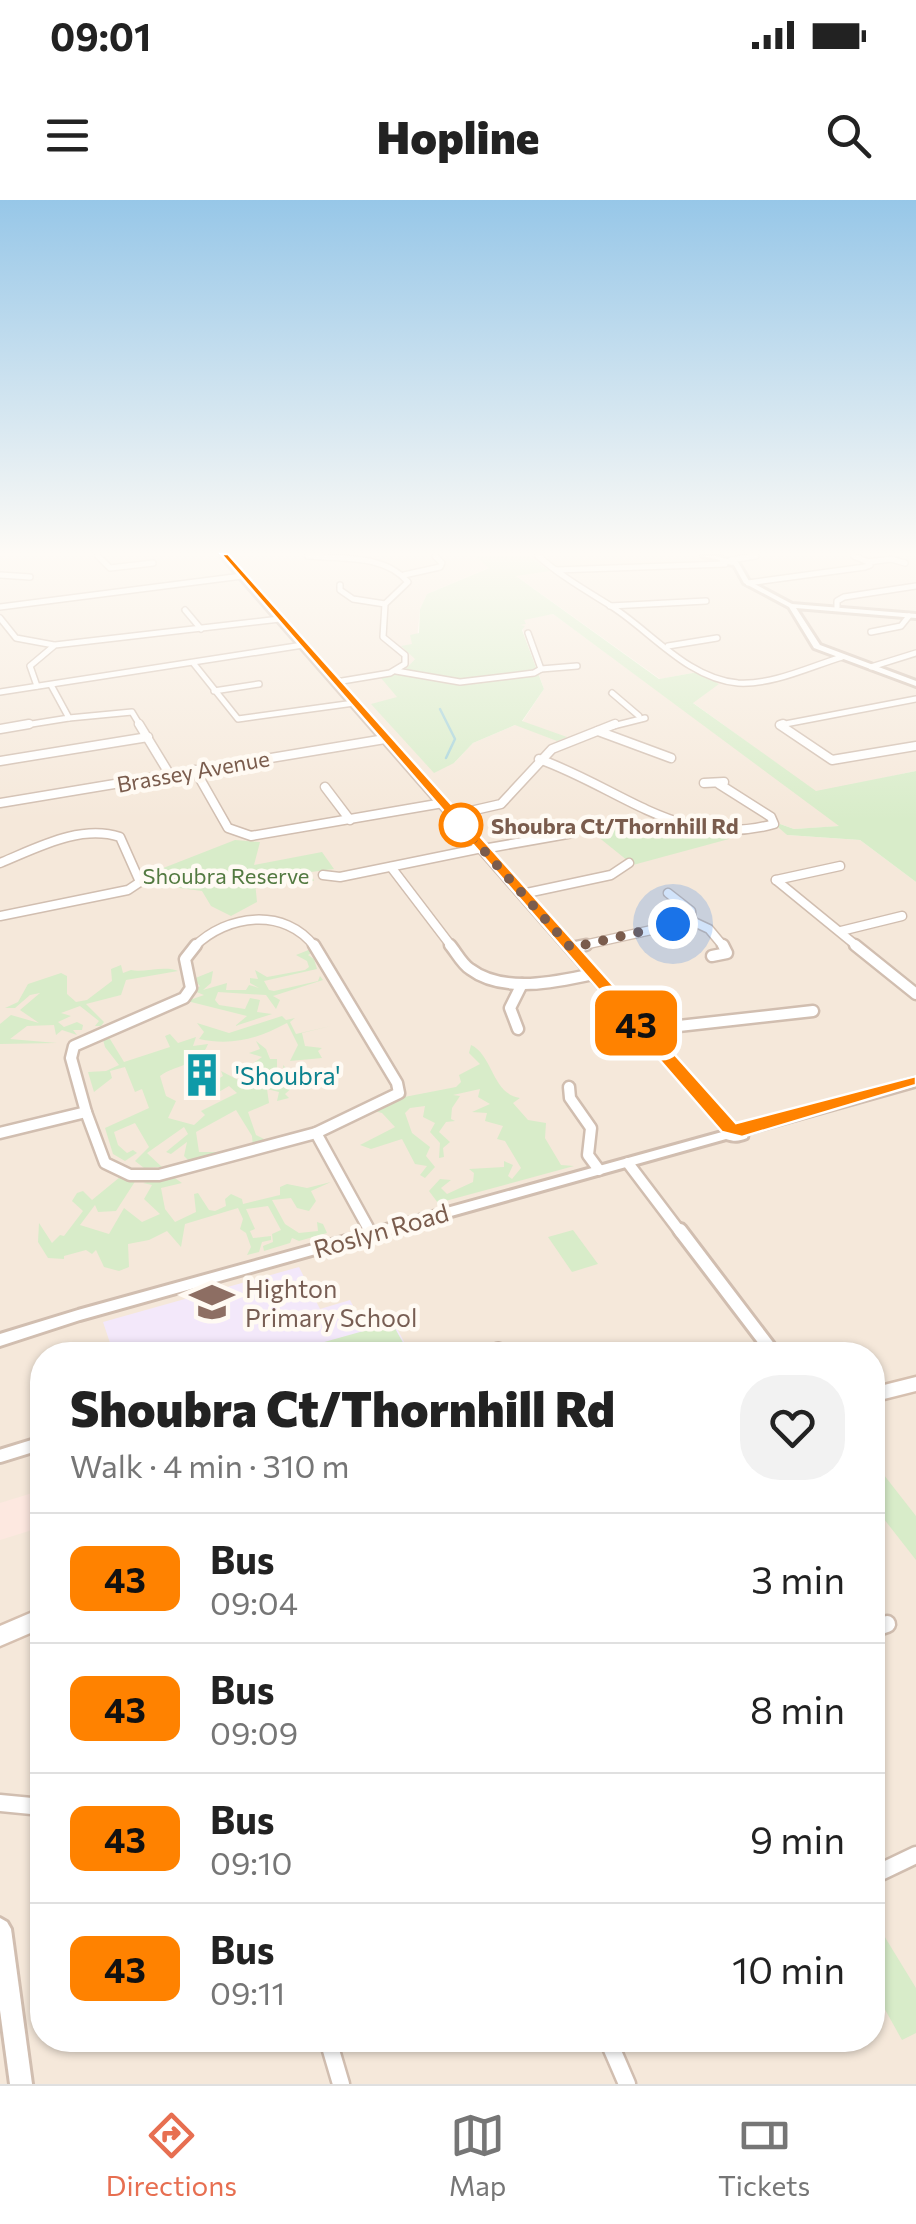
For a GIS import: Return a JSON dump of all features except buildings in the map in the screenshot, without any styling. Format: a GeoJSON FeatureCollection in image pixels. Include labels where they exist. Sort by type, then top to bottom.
{"type":"FeatureCollection","features":[{"type":"Feature","properties":{"kind":"main road"},"geometry":{"type":"LineString","coordinates":[[885,1393],[913,1388]]}},
{"type":"Feature","properties":{"kind":"main road"},"geometry":{"type":"LineString","coordinates":[[0,1621],[30,1619]]}},
{"type":"Feature","properties":{"kind":"main road"},"geometry":{"type":"LineString","coordinates":[[0,1636],[30,1623]]}},
{"type":"Feature","properties":{"kind":"street"},"geometry":{"type":"LineString","coordinates":[[37,686],[30,666],[55,644]]}},
{"type":"Feature","properties":{"kind":"street"},"geometry":{"type":"LineString","coordinates":[[302,644],[733,1131]]}},
{"type":"Feature","properties":{"kind":"street"},"geometry":{"type":"LineString","coordinates":[[392,644],[407,658],[396,671]]}},
{"type":"Feature","properties":{"kind":"street"},"geometry":{"type":"LineString","coordinates":[[532,644],[541,669]]}},
{"type":"Feature","properties":{"kind":"street"},"geometry":{"type":"LineString","coordinates":[[662,644],[716,679],[740,683],[791,675],[842,657]]}},
{"type":"Feature","properties":{"kind":"street"},"geometry":{"type":"LineString","coordinates":[[666,646],[679,644]]}},
{"type":"Feature","properties":{"kind":"street"},"geometry":{"type":"LineString","coordinates":[[816,644],[916,684]]}},
{"type":"Feature","properties":{"kind":"street"},"geometry":{"type":"LineString","coordinates":[[0,692],[305,647]]}},
{"type":"Feature","properties":{"kind":"street"},"geometry":{"type":"LineString","coordinates":[[871,667],[916,653]]}},
{"type":"Feature","properties":{"kind":"street"},"geometry":{"type":"LineString","coordinates":[[194,664],[232,716],[240,720],[354,703]]}},
{"type":"Feature","properties":{"kind":"street"},"geometry":{"type":"LineString","coordinates":[[336,682],[396,671],[466,682],[577,666]]}},
{"type":"Feature","properties":{"kind":"street"},"geometry":{"type":"LineString","coordinates":[[52,684],[69,718]]}},
{"type":"Feature","properties":{"kind":"street"},"geometry":{"type":"LineString","coordinates":[[214,691],[259,684]]}},
{"type":"Feature","properties":{"kind":"street"},"geometry":{"type":"LineString","coordinates":[[453,815],[501,804],[539,759],[563,744],[642,717],[612,693]]}},
{"type":"Feature","properties":{"kind":"street"},"geometry":{"type":"LineString","coordinates":[[916,699],[780,725],[832,760],[916,746]]}},
{"type":"Feature","properties":{"kind":"street"},"geometry":{"type":"LineString","coordinates":[[0,729],[128,711],[135,714],[170,775]]}},
{"type":"Feature","properties":{"kind":"street"},"geometry":{"type":"LineString","coordinates":[[598,730],[672,758]]}},
{"type":"Feature","properties":{"kind":"street"},"geometry":{"type":"LineString","coordinates":[[0,761],[148,737]]}},
{"type":"Feature","properties":{"kind":"street","name":"Brassey Avenue"},"geometry":{"type":"LineString","coordinates":[[0,803],[386,738]]}},
{"type":"Feature","properties":{"kind":"street"},"geometry":{"type":"LineString","coordinates":[[539,759],[586,774],[638,805],[694,829],[724,832],[774,824],[771,817],[722,782],[704,784]]}},
{"type":"Feature","properties":{"kind":"street"},"geometry":{"type":"LineString","coordinates":[[195,770],[228,828],[238,833],[270,835],[443,804]]}},
{"type":"Feature","properties":{"kind":"street"},"geometry":{"type":"LineString","coordinates":[[325,787],[350,820]]}},
{"type":"Feature","properties":{"kind":"street"},"geometry":{"type":"LineString","coordinates":[[0,862],[58,840],[106,832],[120,836],[140,882],[128,890],[0,916]]}},
{"type":"Feature","properties":{"kind":"street"},"geometry":{"type":"LineString","coordinates":[[323,875],[340,877],[573,833]]}},
{"type":"Feature","properties":{"kind":"street"},"geometry":{"type":"LineString","coordinates":[[522,894],[611,875],[629,863]]}},
{"type":"Feature","properties":{"kind":"street"},"geometry":{"type":"LineString","coordinates":[[840,866],[776,880],[914,990]]}},
{"type":"Feature","properties":{"kind":"street"},"geometry":{"type":"LineString","coordinates":[[391,867],[469,969],[492,980],[522,984],[594,974]]}},
{"type":"Feature","properties":{"kind":"street"},"geometry":{"type":"LineString","coordinates":[[668,893],[691,911],[692,922]]}},
{"type":"Feature","properties":{"kind":"street"},"geometry":{"type":"LineString","coordinates":[[841,931],[902,916]]}},
{"type":"Feature","properties":{"kind":"street"},"geometry":{"type":"LineString","coordinates":[[267,918],[296,926],[310,938],[398,1083],[398,1094],[316,1133],[159,1175],[138,1176],[105,1163],[86,1112],[72,1060],[74,1046],[92,1033],[179,1003],[190,992],[185,960],[196,944],[234,923],[267,918]]}},
{"type":"Feature","properties":{"kind":"street"},"geometry":{"type":"LineString","coordinates":[[571,948],[692,922],[714,934],[730,953],[712,956]]}},
{"type":"Feature","properties":{"kind":"street"},"geometry":{"type":"LineString","coordinates":[[518,1029],[510,1008],[522,984]]}},
{"type":"Feature","properties":{"kind":"street"},"geometry":{"type":"LineString","coordinates":[[642,1030],[680,1024],[772,1021],[813,1011]]}},
{"type":"Feature","properties":{"kind":"street","name":"Roslyn Road"},"geometry":{"type":"LineString","coordinates":[[0,1334],[916,1082]]}},
{"type":"Feature","properties":{"kind":"street"},"geometry":{"type":"LineString","coordinates":[[569,1086],[570,1098],[591,1128],[588,1155],[599,1170]]}},
{"type":"Feature","properties":{"kind":"street"},"geometry":{"type":"LineString","coordinates":[[0,1132],[86,1112]]}},
{"type":"Feature","properties":{"kind":"street"},"geometry":{"type":"LineString","coordinates":[[316,1133],[371,1233]]}},
{"type":"Feature","properties":{"kind":"street"},"geometry":{"type":"LineString","coordinates":[[628,1163],[765,1342]]}},
{"type":"Feature","properties":{"kind":"street"},"geometry":{"type":"LineString","coordinates":[[0,1456],[30,1447]]}},
{"type":"Feature","properties":{"kind":"street"},"geometry":{"type":"LineString","coordinates":[[0,1803],[30,1806]]}},
{"type":"Feature","properties":{"kind":"street"},"geometry":{"type":"LineString","coordinates":[[885,1870],[916,1855]]}},
{"type":"Feature","properties":{"kind":"street"},"geometry":{"type":"LineString","coordinates":[[0,1930],[21,2084]]}},
{"type":"Feature","properties":{"kind":"street"},"geometry":{"type":"LineString","coordinates":[[332,2052],[341,2084]]}},
{"type":"Feature","properties":{"kind":"street"},"geometry":{"type":"LineString","coordinates":[[613,2052],[628,2084]]}},
{"type":"Feature","properties":{"kind":"shaded area"},"geometry":{"type":"Polygon","coordinates":[[[0,644],[417,644],[415,659],[407,669],[382,678],[454,763],[473,743],[522,722],[544,689],[528,644],[594,644],[841,826],[794,829],[780,824],[787,835],[860,840],[916,882],[916,2084],[0,2084],[0,644]]]}},
{"type":"Feature","properties":{"kind":"shaded area"},"geometry":{"type":"Polygon","coordinates":[[[611,644],[916,644],[916,771],[816,792],[692,702],[718,684],[698,672],[660,679],[611,644]]]}},
{"type":"Feature","properties":{"kind":"shaded area"},"geometry":{"type":"Polygon","coordinates":[[[299,1267],[320,1309],[350,1300],[365,1329],[393,1321],[404,1342],[110,1342],[103,1322],[299,1267]]]}},
{"type":"Feature","properties":{"kind":"shaded area"},"geometry":{"type":"Polygon","coordinates":[[[30,1494],[30,1531],[0,1540],[0,1503],[30,1494]]]}},
{"type":"Feature","properties":{"kind":"green space"},"geometry":{"type":"Polygon","coordinates":[[[527,644],[544,689],[522,721],[567,737],[557,741],[515,725],[473,743],[454,763],[434,773],[371,704],[397,697],[381,678],[405,670],[415,659],[401,646],[527,644]]]}},
{"type":"Feature","properties":{"kind":"green space"},"geometry":{"type":"Polygon","coordinates":[[[593,644],[610,644],[659,679],[698,672],[719,684],[693,703],[816,791],[916,771],[916,882],[860,840],[787,835],[778,827],[839,826],[593,644]]]}},
{"type":"Feature","properties":{"kind":"green space"},"geometry":{"type":"Polygon","coordinates":[[[595,821],[627,824],[644,833],[687,832],[729,839],[633,865],[597,836],[584,836],[572,826],[595,821]]]}},
{"type":"Feature","properties":{"kind":"green space","name":"Shoubra Reserve"},"geometry":{"type":"Polygon","coordinates":[[[235,840],[260,842],[254,865],[322,852],[334,869],[311,872],[314,881],[282,877],[255,882],[257,902],[231,916],[211,906],[202,891],[149,884],[153,878],[148,874],[235,840]]]}},
{"type":"Feature","properties":{"kind":"green space"},"geometry":{"type":"Polygon","coordinates":[[[311,949],[313,952],[308,955],[317,969],[264,981],[274,991],[318,981],[320,976],[323,980],[273,996],[280,1000],[276,1009],[266,995],[218,992],[215,1000],[219,1005],[245,1009],[250,998],[260,1000],[257,1012],[272,1014],[235,1026],[247,1016],[187,1001],[204,995],[194,991],[200,986],[193,979],[213,971],[211,983],[203,990],[227,983],[226,990],[246,990],[249,985],[259,988],[250,983],[250,978],[258,979],[255,970],[267,977],[305,970],[309,967],[307,961],[296,955],[311,949]]]}},
{"type":"Feature","properties":{"kind":"green space"},"geometry":{"type":"Polygon","coordinates":[[[121,965],[123,973],[178,971],[126,980],[121,995],[86,1004],[104,1022],[101,1026],[95,1026],[99,1021],[80,1006],[61,1013],[71,1016],[58,1022],[64,1027],[77,1022],[83,1025],[82,1030],[73,1030],[77,1035],[62,1030],[56,1035],[54,1025],[27,1026],[10,1039],[57,1043],[0,1044],[0,1024],[11,1015],[39,1023],[20,1010],[40,993],[30,995],[15,1008],[5,1008],[18,1002],[28,984],[61,973],[67,976],[67,994],[76,1002],[87,1000],[112,981],[111,969],[121,965]]]}},
{"type":"Feature","properties":{"kind":"green space"},"geometry":{"type":"Polygon","coordinates":[[[282,1016],[286,1020],[295,1018],[290,1022],[296,1034],[331,1026],[302,1033],[305,1046],[322,1048],[318,1051],[322,1058],[290,1061],[298,1045],[287,1023],[244,1040],[199,1039],[204,1032],[197,1023],[229,1033],[282,1016]]]}},
{"type":"Feature","properties":{"kind":"green space"},"geometry":{"type":"Polygon","coordinates":[[[170,1034],[178,1043],[196,1037],[193,1046],[208,1044],[194,1061],[160,1076],[166,1096],[176,1101],[168,1118],[194,1125],[205,1115],[201,1111],[237,1093],[229,1086],[205,1100],[197,1092],[223,1076],[221,1071],[242,1082],[240,1072],[262,1057],[249,1053],[260,1049],[256,1041],[270,1059],[277,1059],[277,1078],[284,1074],[283,1065],[289,1071],[303,1069],[302,1079],[285,1094],[289,1098],[277,1101],[279,1092],[267,1089],[269,1103],[248,1112],[256,1135],[264,1139],[253,1147],[252,1136],[236,1110],[196,1132],[199,1152],[217,1155],[200,1161],[188,1160],[184,1156],[187,1142],[171,1154],[166,1152],[188,1134],[184,1127],[147,1153],[162,1167],[144,1168],[135,1161],[149,1147],[135,1123],[114,1132],[118,1145],[127,1153],[137,1153],[125,1161],[113,1154],[105,1128],[149,1108],[142,1089],[135,1092],[125,1067],[110,1071],[112,1078],[94,1092],[88,1072],[119,1065],[102,1036],[110,1039],[124,1062],[170,1047],[165,1036],[170,1034]]]}},
{"type":"Feature","properties":{"kind":"green space"},"geometry":{"type":"Polygon","coordinates":[[[471,1045],[484,1057],[504,1089],[520,1098],[513,1103],[528,1120],[546,1123],[545,1138],[561,1165],[574,1166],[438,1203],[429,1191],[440,1179],[451,1180],[441,1188],[447,1194],[473,1182],[474,1173],[469,1169],[504,1167],[504,1161],[513,1165],[508,1176],[512,1179],[521,1168],[505,1141],[497,1139],[503,1126],[485,1121],[487,1113],[472,1112],[490,1104],[478,1097],[480,1089],[453,1095],[460,1096],[452,1108],[451,1119],[455,1121],[446,1122],[439,1132],[450,1142],[443,1148],[444,1157],[439,1158],[440,1143],[430,1132],[435,1123],[423,1117],[425,1106],[410,1108],[405,1113],[412,1133],[430,1147],[426,1156],[435,1167],[425,1178],[420,1175],[427,1166],[415,1164],[402,1139],[371,1149],[360,1145],[395,1127],[382,1113],[367,1109],[394,1099],[456,1087],[461,1082],[459,1075],[480,1064],[469,1053],[471,1045]]]}},
{"type":"Feature","properties":{"kind":"green space"},"geometry":{"type":"Polygon","coordinates":[[[172,1176],[182,1183],[161,1188],[165,1209],[175,1222],[196,1212],[194,1194],[198,1193],[209,1210],[215,1211],[226,1206],[225,1199],[231,1194],[242,1199],[243,1204],[280,1195],[280,1187],[287,1184],[307,1188],[331,1182],[311,1191],[316,1201],[309,1211],[297,1208],[291,1198],[272,1200],[285,1224],[299,1233],[318,1231],[317,1222],[323,1224],[327,1233],[299,1241],[292,1238],[290,1243],[264,1251],[263,1246],[273,1242],[272,1234],[281,1230],[268,1206],[246,1209],[255,1229],[250,1231],[253,1238],[271,1236],[271,1240],[262,1242],[259,1252],[247,1255],[251,1247],[246,1233],[240,1229],[243,1219],[238,1208],[185,1224],[181,1247],[167,1231],[128,1244],[129,1267],[119,1271],[104,1267],[96,1250],[64,1259],[48,1258],[38,1242],[39,1223],[52,1243],[64,1236],[83,1211],[72,1201],[77,1193],[83,1191],[92,1200],[120,1177],[136,1180],[116,1211],[98,1212],[95,1205],[80,1225],[109,1234],[124,1208],[142,1222],[160,1214],[144,1199],[152,1185],[143,1183],[172,1176]]]}},
{"type":"Feature","properties":{"kind":"green space"},"geometry":{"type":"Polygon","coordinates":[[[573,1230],[598,1264],[572,1272],[548,1237],[573,1230]]]}},
{"type":"Feature","properties":{"kind":"green space"},"geometry":{"type":"Polygon","coordinates":[[[392,1323],[403,1342],[324,1342],[392,1323]]]}},
{"type":"Feature","properties":{"kind":"green space"},"geometry":{"type":"Polygon","coordinates":[[[885,1476],[916,1516],[916,1560],[885,1520],[885,1476]]]}},
{"type":"Feature","properties":{"kind":"green space"},"geometry":{"type":"Polygon","coordinates":[[[885,1937],[916,1988],[916,2033],[902,2040],[885,2010],[885,1937]]]}},
{"type":"Feature","properties":{"kind":"waterway"},"geometry":{"type":"LineString","coordinates":[[440,709],[455,739],[446,758]]}},
{"type":"Feature","properties":{"kind":"bus line","name":"43"},"geometry":{"type":"LineString","coordinates":[[302,644],[729,1128],[742,1131],[916,1081]]}},
{"type":"Feature","properties":{"kind":"place","name":"Shoubra Ct/Thornhill Rd"},"geometry":{"type":"Point","coordinates":[461,825]}},
{"type":"Feature","properties":{"kind":"place","name":"'Shoubra'"},"geometry":{"type":"Point","coordinates":[202,1075]}},
{"type":"Feature","properties":{"kind":"place","name":"Highton Primary School"},"geometry":{"type":"Point","coordinates":[212,1302]}},
{"type":"Feature","properties":{"kind":"route"},"geometry":{"type":"LineString","coordinates":[[461,825],[571,948],[673,924]]}}]}
